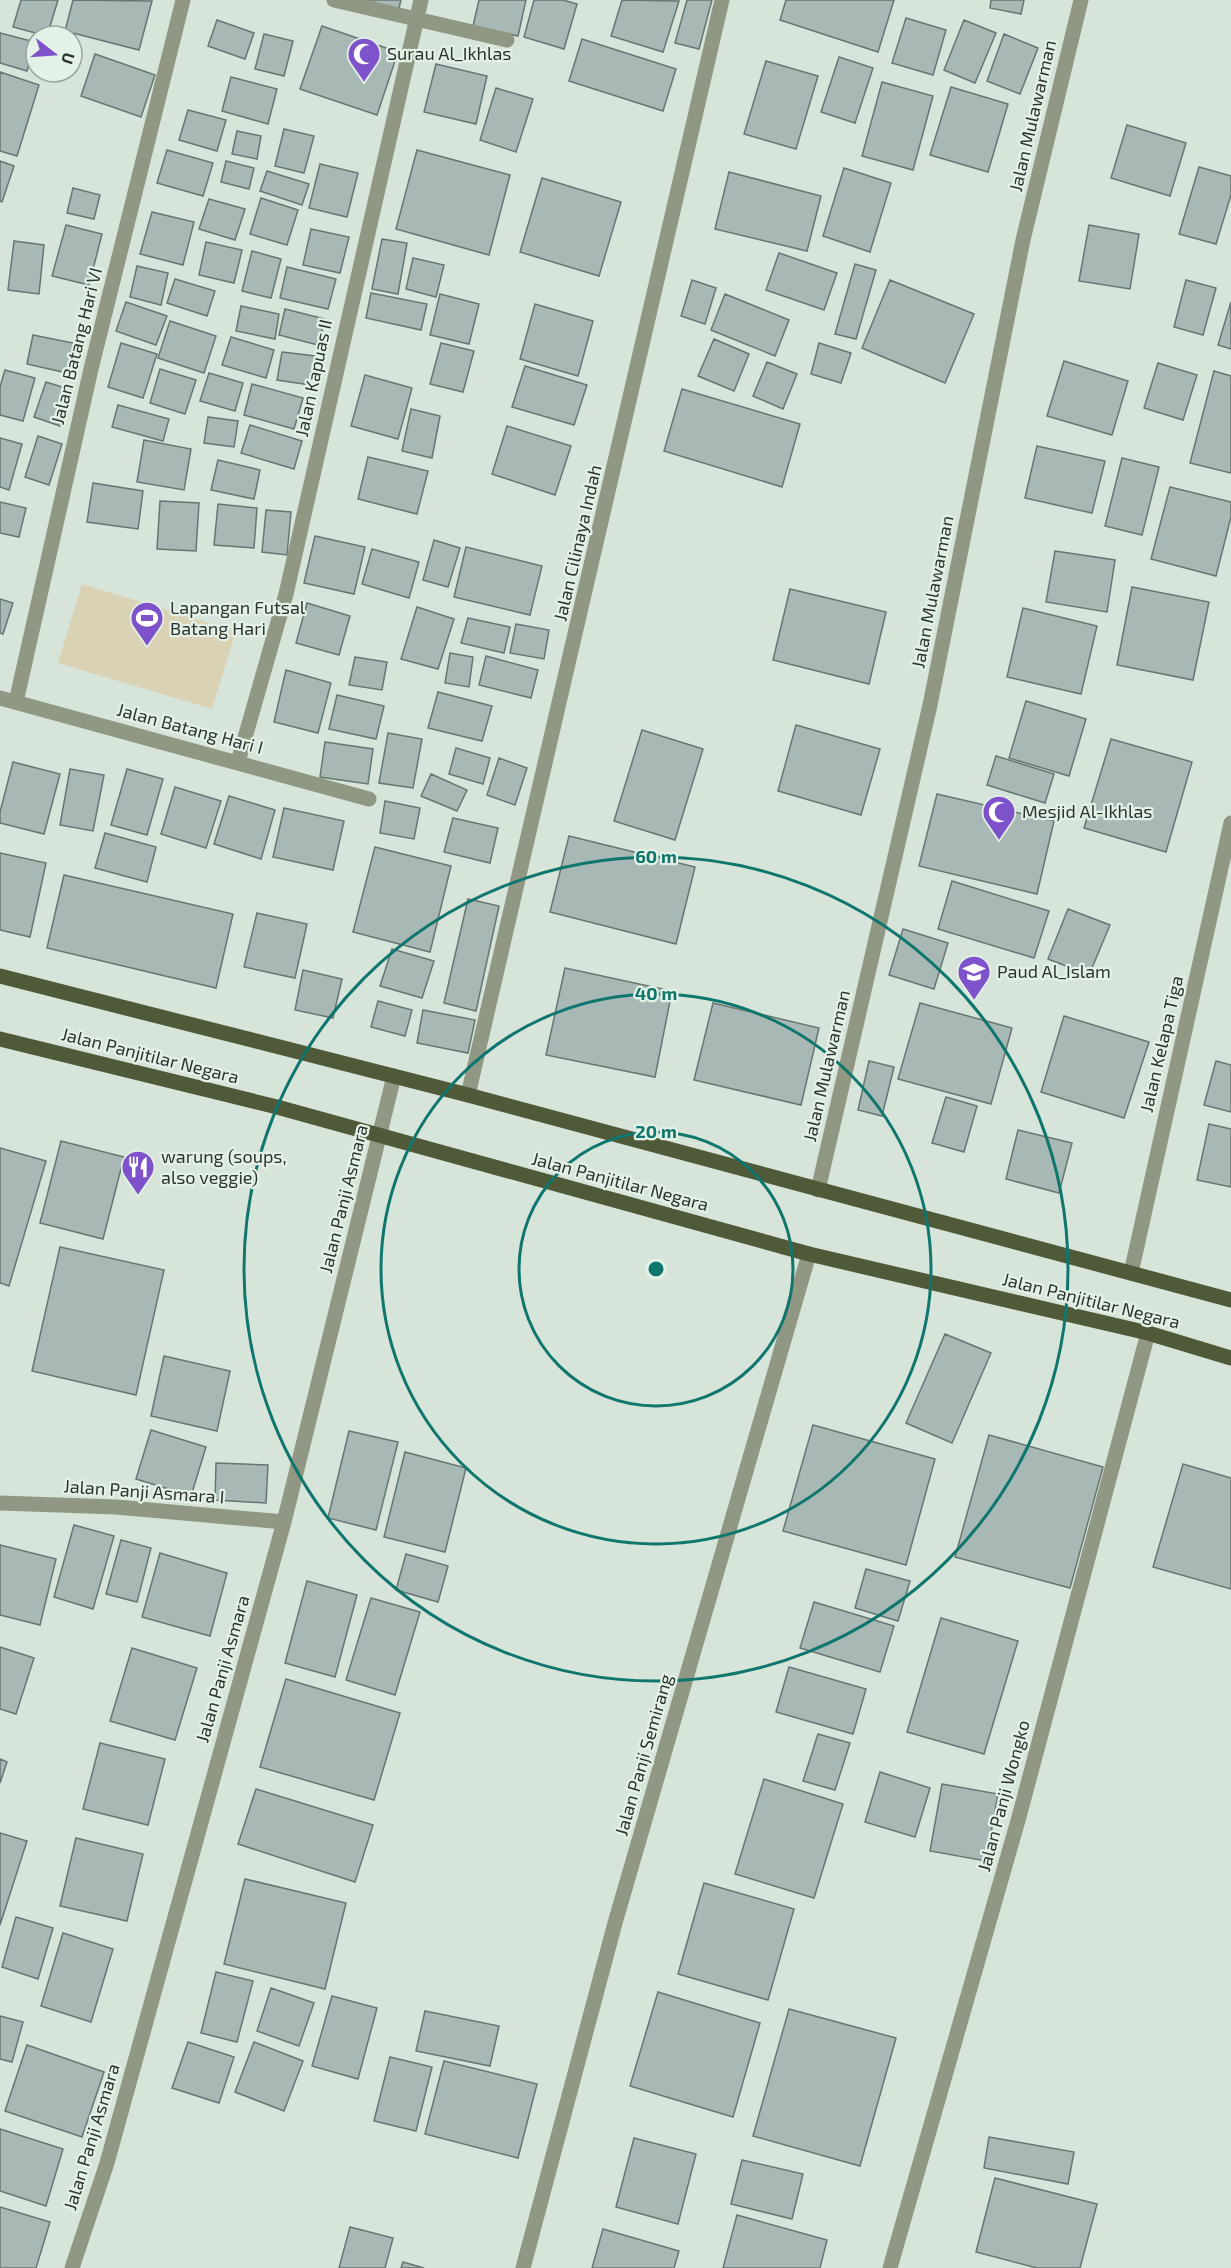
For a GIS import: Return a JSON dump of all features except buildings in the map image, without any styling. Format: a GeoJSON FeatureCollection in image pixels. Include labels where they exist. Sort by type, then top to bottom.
{"type":"FeatureCollection","features":[{"type":"Feature","properties":{"kind":"main road"},"geometry":{"type":"LineString","coordinates":[[0,976],[468,1095],[1231,1300]]}},
{"type":"Feature","properties":{"kind":"main road","name":"Jalan Panjitilar Negara"},"geometry":{"type":"LineString","coordinates":[[0,1039],[277,1107],[809,1254],[1148,1333],[1231,1358]]}},
{"type":"Feature","properties":{"kind":"street","name":"Jalan Batang Hari VI"},"geometry":{"type":"LineString","coordinates":[[16,702],[91,369],[183,0]]}},
{"type":"Feature","properties":{"kind":"street"},"geometry":{"type":"LineString","coordinates":[[334,0],[507,40]]}},
{"type":"Feature","properties":{"kind":"street","name":"Jalan Kapuas II"},"geometry":{"type":"LineString","coordinates":[[238,762],[286,594],[421,0]]}},
{"type":"Feature","properties":{"kind":"street","name":"Jalan Cilinaya Indah"},"geometry":{"type":"LineString","coordinates":[[468,1095],[722,0]]}},
{"type":"Feature","properties":{"kind":"street","name":"Jalan Mulawarman"},"geometry":{"type":"LineString","coordinates":[[818,1190],[930,705],[1023,240],[1081,0]]}},
{"type":"Feature","properties":{"kind":"street","name":"Jalan Batang Hari I"},"geometry":{"type":"LineString","coordinates":[[0,698],[369,799]]}},
{"type":"Feature","properties":{"kind":"street","name":"Jalan Kelapa Tiga"},"geometry":{"type":"LineString","coordinates":[[1131,1274],[1231,824]]}},
{"type":"Feature","properties":{"kind":"street","name":"Jalan Panji Asmara"},"geometry":{"type":"LineString","coordinates":[[72,2268],[107,2163],[284,1522],[394,1076]]}},
{"type":"Feature","properties":{"kind":"street","name":"Jalan Panji Semirang"},"geometry":{"type":"LineString","coordinates":[[523,2268],[615,1923],[809,1254]]}},
{"type":"Feature","properties":{"kind":"street","name":"Jalan Panji Wongko"},"geometry":{"type":"LineString","coordinates":[[890,2268],[1022,1805],[1148,1333]]}},
{"type":"Feature","properties":{"kind":"street","name":"Jalan Panji Asmara I"},"geometry":{"type":"LineString","coordinates":[[0,1503],[116,1507],[284,1522]]}},
{"type":"Feature","properties":{"kind":"shaded area","name":"Lapangan Futsal Batang Hari"},"geometry":{"type":"Polygon","coordinates":[[[82,584],[236,631],[212,709],[58,663],[82,584]]]}},
{"type":"Feature","properties":{"kind":"place","name":"Surau Al_Ikhlas"},"geometry":{"type":"Point","coordinates":[364,83]}},
{"type":"Feature","properties":{"kind":"place","name":"Lapangan Futsal Batang Hari"},"geometry":{"type":"Point","coordinates":[147,647]}},
{"type":"Feature","properties":{"kind":"place","name":"Mesjid Al-Ikhlas"},"geometry":{"type":"Point","coordinates":[999,841]}},
{"type":"Feature","properties":{"kind":"place","name":"Paud Al_Islam"},"geometry":{"type":"Point","coordinates":[974,1001]}},
{"type":"Feature","properties":{"kind":"place","name":"warung (soups, also veggie)"},"geometry":{"type":"Point","coordinates":[138,1196]}}]}
